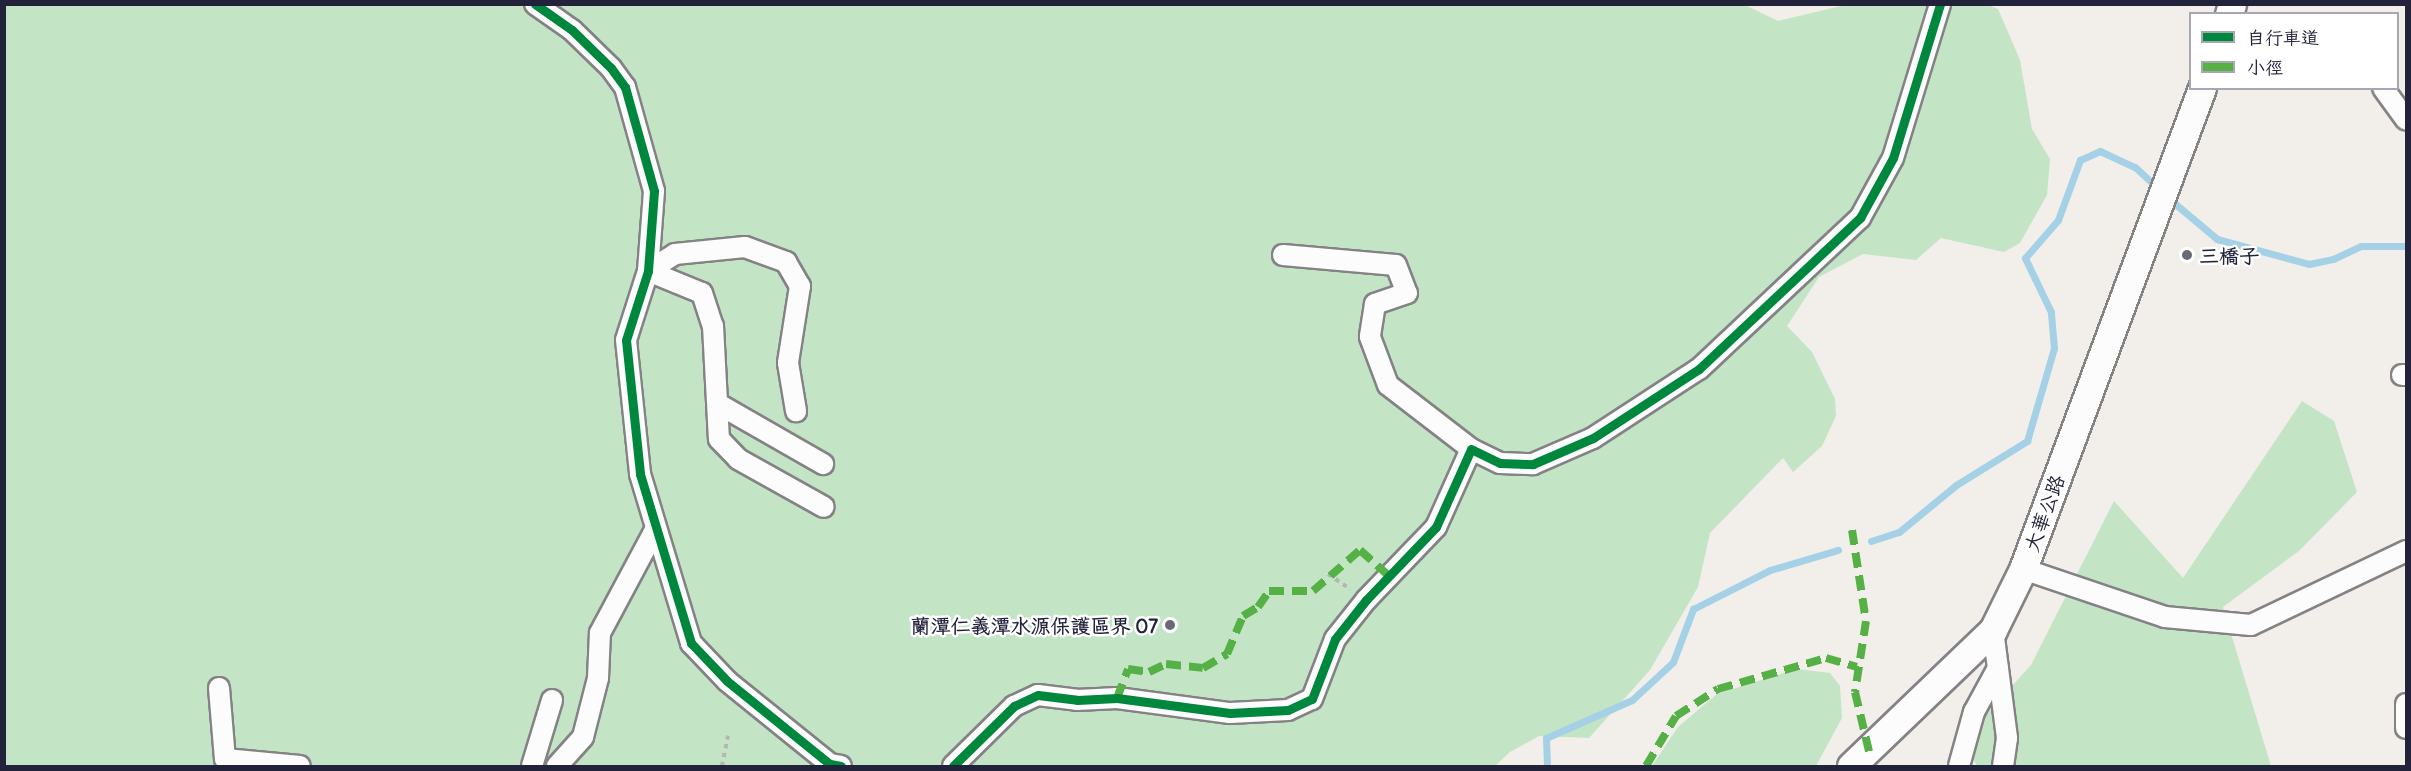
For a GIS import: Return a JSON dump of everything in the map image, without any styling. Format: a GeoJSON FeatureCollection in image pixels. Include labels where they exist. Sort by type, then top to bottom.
{"type":"FeatureCollection","features":[{"type":"Feature","properties":{"kind":"main road","name":"大華公路"},"geometry":{"type":"LineString","coordinates":[[1851,766],[1993,630],[2023,569],[2201,90]]}},
{"type":"Feature","properties":{"kind":"street"},"geometry":{"type":"LineString","coordinates":[[535,4],[572,30],[611,68],[625,87],[654,191],[648,271],[626,340],[640,474],[655,530],[691,643],[727,681],[830,764],[841,766]]}},
{"type":"Feature","properties":{"kind":"street"},"geometry":{"type":"LineString","coordinates":[[1282,255],[1396,265],[1407,293],[1375,304],[1370,337],[1388,385],[1471,449],[1500,463],[1533,464],[1593,438],[1699,369],[1860,218],[1893,158],[1940,4]]}},
{"type":"Feature","properties":{"kind":"street"},"geometry":{"type":"LineString","coordinates":[[2384,90],[2406,120]]}},
{"type":"Feature","properties":{"kind":"street"},"geometry":{"type":"LineString","coordinates":[[648,271],[675,254],[746,247],[786,262],[800,286],[788,363],[796,411]]}},
{"type":"Feature","properties":{"kind":"street"},"geometry":{"type":"LineString","coordinates":[[648,271],[702,293],[713,326],[720,405],[719,439],[738,459],[825,507]]}},
{"type":"Feature","properties":{"kind":"street"},"geometry":{"type":"LineString","coordinates":[[720,405],[823,464]]}},
{"type":"Feature","properties":{"kind":"street"},"geometry":{"type":"LineString","coordinates":[[953,766],[1014,706],[1038,695],[1077,700],[1117,698],[1230,713],[1288,710],[1312,699],[1335,639],[1366,600],[1436,527],[1471,449]]}},
{"type":"Feature","properties":{"kind":"street"},"geometry":{"type":"LineString","coordinates":[[557,766],[583,737],[598,678],[600,633],[655,530]]}},
{"type":"Feature","properties":{"kind":"street"},"geometry":{"type":"LineString","coordinates":[[2023,569],[2165,617],[2251,625],[2406,551]]}},
{"type":"Feature","properties":{"kind":"street"},"geometry":{"type":"LineString","coordinates":[[1993,630],[2007,738],[2003,766]]}},
{"type":"Feature","properties":{"kind":"street"},"geometry":{"type":"LineString","coordinates":[[1959,766],[1974,712],[1998,668]]}},
{"type":"Feature","properties":{"kind":"street"},"geometry":{"type":"LineString","coordinates":[[219,688],[225,759],[300,766]]}},
{"type":"Feature","properties":{"kind":"street"},"geometry":{"type":"LineString","coordinates":[[532,766],[552,700]]}},
{"type":"Feature","properties":{"kind":"street"},"geometry":{"type":"LineString","coordinates":[[2406,704],[2406,728]]}},
{"type":"Feature","properties":{"kind":"path"},"geometry":{"type":"LineString","coordinates":[[722,766],[728,736]]}},
{"type":"Feature","properties":{"kind":"green space"},"geometry":{"type":"Polygon","coordinates":[[[1743,4],[1778,21],[1845,5],[1988,5],[1998,9],[2020,60],[2032,129],[2050,159],[2047,195],[2020,243],[2004,252],[1941,238],[1916,260],[1863,254],[1819,277],[1787,326],[1812,352],[1835,399],[1836,416],[1822,446],[1793,472],[1783,458],[1710,533],[1698,587],[1650,670],[1589,738],[1539,736],[1510,752],[1495,766],[5,766],[4,5],[1743,4]]]}},
{"type":"Feature","properties":{"kind":"green space"},"geometry":{"type":"Polygon","coordinates":[[[2302,401],[2334,421],[2357,492],[2299,551],[2223,607],[2271,766],[1977,766],[1963,740],[2031,665],[2114,501],[2183,578],[2302,401]]]}},
{"type":"Feature","properties":{"kind":"green space"},"geometry":{"type":"Polygon","coordinates":[[[1797,669],[1830,673],[1840,686],[1842,718],[1816,766],[1652,766],[1678,727],[1717,694],[1797,669]]]}},
{"type":"Feature","properties":{"kind":"waterway"},"geometry":{"type":"LineString","coordinates":[[1871,541],[1899,532],[1956,485],[2027,441],[2054,348],[2051,312],[2025,258],[2058,220],[2080,160],[2100,151],[2135,167],[2159,189]]}},
{"type":"Feature","properties":{"kind":"waterway"},"geometry":{"type":"LineString","coordinates":[[2167,197],[2217,239],[2309,264],[2333,259],[2361,246],[2406,246]]}},
{"type":"Feature","properties":{"kind":"waterway"},"geometry":{"type":"LineString","coordinates":[[1547,766],[1546,738],[1632,700],[1673,662],[1693,609],[1770,570],[1838,550]]}},
{"type":"Feature","properties":{"kind":"marked path"},"geometry":{"type":"LineString","coordinates":[[1852,530],[1866,621],[1855,692],[1869,751]]}},
{"type":"Feature","properties":{"kind":"marked path"},"geometry":{"type":"LineString","coordinates":[[1117,698],[1128,669],[1149,672],[1166,664],[1203,668],[1227,654],[1243,616],[1258,607],[1269,591],[1313,591],[1360,550],[1389,576]]}},
{"type":"Feature","properties":{"kind":"marked path"},"geometry":{"type":"LineString","coordinates":[[1646,766],[1676,716],[1718,689],[1826,658],[1857,667]]}},
{"type":"Feature","properties":{"kind":"cycle path"},"geometry":{"type":"LineString","coordinates":[[535,4],[572,30],[611,68],[625,87],[654,191],[648,271],[626,340],[640,474],[691,643],[727,681],[830,764],[841,766]]}},
{"type":"Feature","properties":{"kind":"cycle path"},"geometry":{"type":"LineString","coordinates":[[953,766],[1014,706],[1038,695],[1077,700],[1117,698],[1230,713],[1288,710],[1312,699],[1335,639],[1366,600],[1436,527],[1471,449],[1500,463],[1533,464],[1593,438],[1699,369],[1860,218],[1893,158],[1940,4]]}},
{"type":"Feature","properties":{"kind":"place","name":"三橋子"},"geometry":{"type":"Point","coordinates":[2187,255]}},
{"type":"Feature","properties":{"kind":"place","name":"蘭潭仁義潭水源保護區界 07"},"geometry":{"type":"Point","coordinates":[1170,625]}}]}
